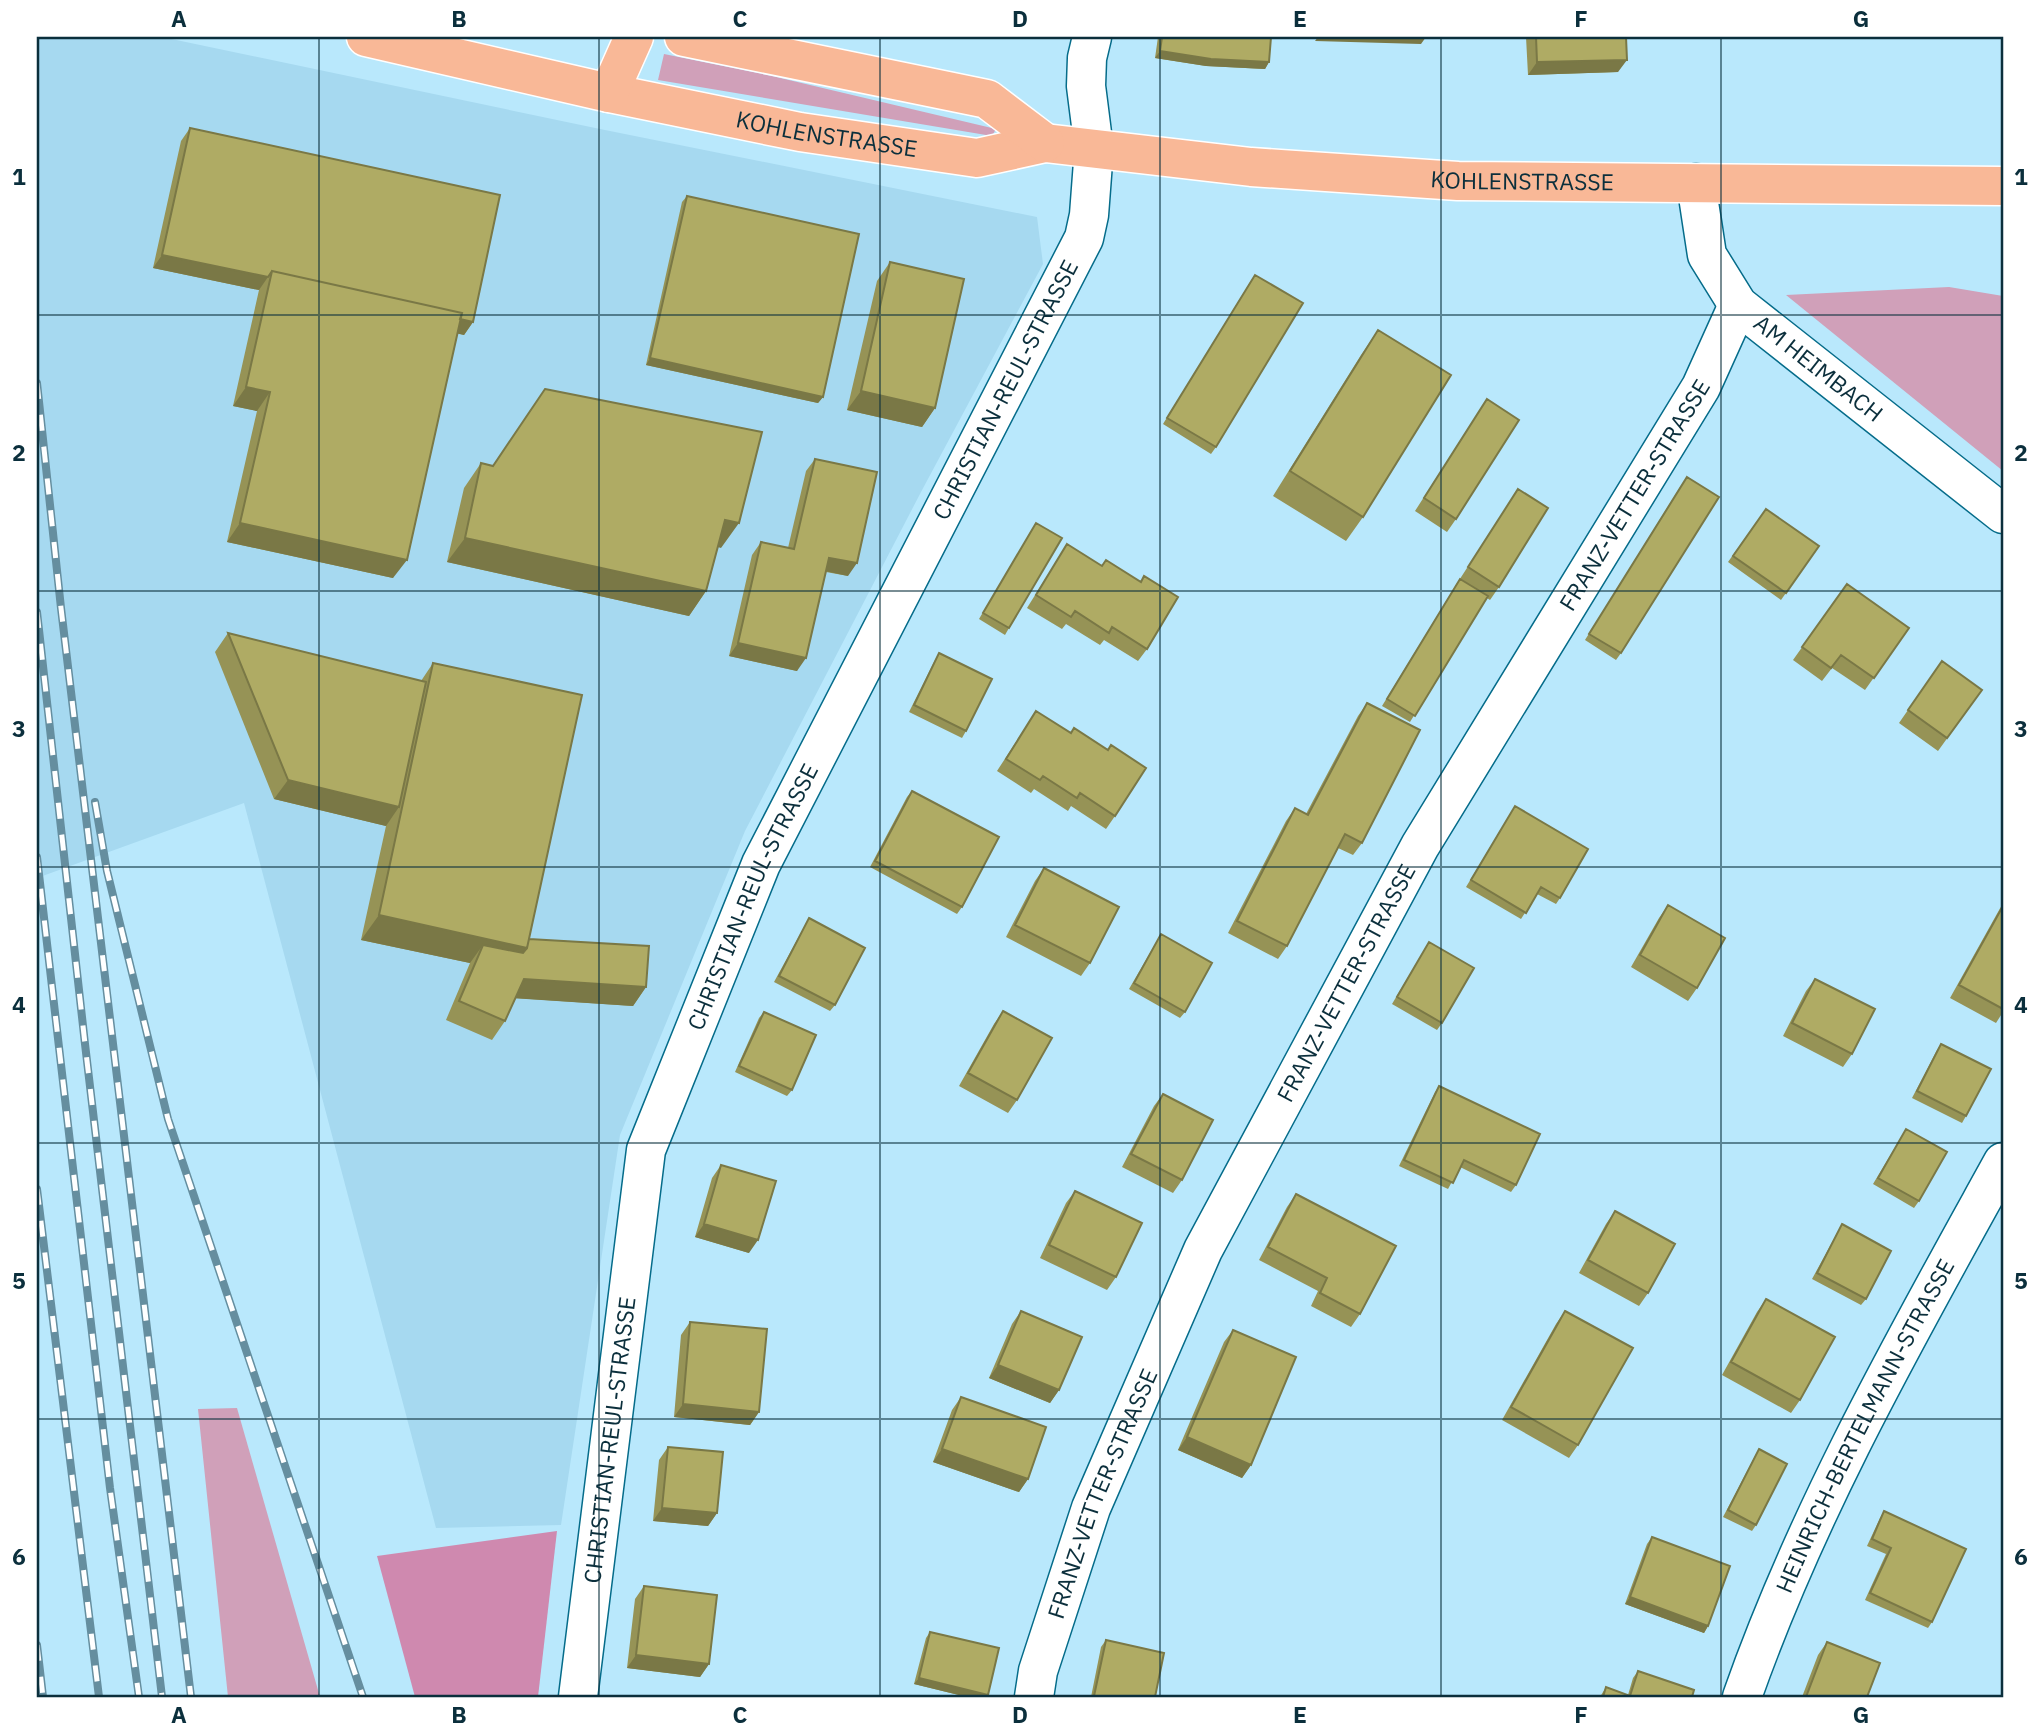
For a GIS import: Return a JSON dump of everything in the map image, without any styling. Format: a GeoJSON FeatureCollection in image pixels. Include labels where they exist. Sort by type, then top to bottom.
{"type":"FeatureCollection","features":[{"type":"Feature","properties":{"kind":"main road","name":"KOHLENSTRASSE"},"geometry":{"type":"LineString","coordinates":[[366,37],[609,93],[800,132],[977,159],[1045,143],[1251,167],[1458,181],[2003,186]]}},
{"type":"Feature","properties":{"kind":"main road"},"geometry":{"type":"LineString","coordinates":[[609,93],[635,37]]}},
{"type":"Feature","properties":{"kind":"main road"},"geometry":{"type":"LineString","coordinates":[[684,37],[987,99],[1045,143]]}},
{"type":"Feature","properties":{"kind":"street","name":"CHRISTIAN-REUL-STRASSE"},"geometry":{"type":"LineString","coordinates":[[578,1697],[646,1150],[761,864],[1084,238],[1089,215],[1094,149],[1086,86],[1087,58],[1092,37]]}},
{"type":"Feature","properties":{"kind":"street","name":"AM HEIMBACH"},"geometry":{"type":"LineString","coordinates":[[1696,183],[1707,254],[1738,305],[2003,514]]}},
{"type":"Feature","properties":{"kind":"street","name":"FRANZ-VETTER-STRASSE"},"geometry":{"type":"LineString","coordinates":[[1034,1697],[1038,1671],[1091,1507],[1203,1250],[1420,846],[1702,387],[1738,305]]}},
{"type":"Feature","properties":{"kind":"street","name":"HEINRICH-BERTELMANN-STRASSE"},"geometry":{"type":"LineString","coordinates":[[1742,1697],[1768,1625],[1844,1456],[2003,1162]]}},
{"type":"Feature","properties":{"kind":"shaded area"},"geometry":{"type":"Polygon","coordinates":[[[37,37],[162,37],[1037,217],[1043,264],[745,831],[620,1135],[561,1525],[436,1528],[244,803],[37,878],[37,37]]]}},
{"type":"Feature","properties":{"kind":"shaded area"},"geometry":{"type":"Polygon","coordinates":[[[664,54],[772,76],[996,129],[992,136],[658,80],[664,54]]]}},
{"type":"Feature","properties":{"kind":"shaded area"},"geometry":{"type":"Polygon","coordinates":[[[1949,287],[2003,296],[2003,471],[1786,295],[1949,287]]]}},
{"type":"Feature","properties":{"kind":"shaded area"},"geometry":{"type":"Polygon","coordinates":[[[237,1408],[320,1697],[228,1697],[198,1409],[237,1408]]]}},
{"type":"Feature","properties":{"kind":"shaded area"},"geometry":{"type":"Polygon","coordinates":[[[557,1531],[538,1697],[415,1697],[377,1556],[557,1531]]]}},
{"type":"Feature","properties":{"kind":"building"},"geometry":{"type":"Polygon","coordinates":[[[1162,37],[1271,37],[1269,62],[1211,59],[1160,51],[1162,37]]]}},
{"type":"Feature","properties":{"kind":"building"},"geometry":{"type":"Polygon","coordinates":[[[1536,37],[1626,37],[1627,60],[1537,62],[1536,37]]]}},
{"type":"Feature","properties":{"kind":"building"},"geometry":{"type":"Polygon","coordinates":[[[190,128],[500,195],[473,322],[460,319],[462,313],[272,271],[268,277],[162,255],[190,128]]]}},
{"type":"Feature","properties":{"kind":"building"},"geometry":{"type":"Polygon","coordinates":[[[687,196],[859,234],[823,397],[650,358],[687,196]]]}},
{"type":"Feature","properties":{"kind":"building"},"geometry":{"type":"Polygon","coordinates":[[[890,262],[964,279],[935,408],[861,391],[890,262]]]}},
{"type":"Feature","properties":{"kind":"building"},"geometry":{"type":"Polygon","coordinates":[[[272,271],[462,313],[407,560],[240,523],[270,392],[246,387],[272,271]]]}},
{"type":"Feature","properties":{"kind":"building"},"geometry":{"type":"Polygon","coordinates":[[[1255,275],[1303,303],[1216,447],[1167,418],[1255,275]]]}},
{"type":"Feature","properties":{"kind":"building"},"geometry":{"type":"Polygon","coordinates":[[[1378,330],[1451,375],[1363,517],[1290,471],[1378,330]]]}},
{"type":"Feature","properties":{"kind":"building"},"geometry":{"type":"Polygon","coordinates":[[[545,389],[762,432],[739,523],[725,520],[706,591],[465,538],[481,463],[493,466],[545,389]]]}},
{"type":"Feature","properties":{"kind":"building"},"geometry":{"type":"Polygon","coordinates":[[[1487,399],[1519,420],[1456,519],[1424,498],[1487,399]]]}},
{"type":"Feature","properties":{"kind":"building"},"geometry":{"type":"Polygon","coordinates":[[[815,459],[877,472],[857,563],[829,558],[806,658],[738,643],[761,542],[794,549],[815,459]]]}},
{"type":"Feature","properties":{"kind":"building"},"geometry":{"type":"Polygon","coordinates":[[[1687,477],[1719,497],[1621,653],[1589,634],[1687,477]]]}},
{"type":"Feature","properties":{"kind":"building"},"geometry":{"type":"Polygon","coordinates":[[[1518,489],[1548,508],[1499,587],[1468,567],[1518,489]]]}},
{"type":"Feature","properties":{"kind":"building"},"geometry":{"type":"Polygon","coordinates":[[[1766,509],[1819,546],[1786,593],[1733,556],[1766,509]]]}},
{"type":"Feature","properties":{"kind":"building"},"geometry":{"type":"Polygon","coordinates":[[[1036,523],[1062,538],[1009,628],[983,613],[1036,523]]]}},
{"type":"Feature","properties":{"kind":"building"},"geometry":{"type":"Polygon","coordinates":[[[1067,544],[1102,566],[1106,560],[1141,582],[1144,576],[1178,597],[1147,649],[1112,627],[1109,633],[1075,611],[1071,617],[1036,595],[1067,544]]]}},
{"type":"Feature","properties":{"kind":"building"},"geometry":{"type":"Polygon","coordinates":[[[1460,579],[1488,596],[1415,716],[1387,699],[1460,579]]]}},
{"type":"Feature","properties":{"kind":"building"},"geometry":{"type":"Polygon","coordinates":[[[1847,584],[1909,628],[1874,678],[1841,655],[1831,668],[1802,647],[1847,584]]]}},
{"type":"Feature","properties":{"kind":"building"},"geometry":{"type":"Polygon","coordinates":[[[228,633],[426,682],[399,807],[288,780],[228,633]]]}},
{"type":"Feature","properties":{"kind":"building"},"geometry":{"type":"Polygon","coordinates":[[[939,653],[992,679],[966,731],[914,705],[939,653]]]}},
{"type":"Feature","properties":{"kind":"building"},"geometry":{"type":"Polygon","coordinates":[[[1942,661],[1982,690],[1947,738],[1908,710],[1942,661]]]}},
{"type":"Feature","properties":{"kind":"building"},"geometry":{"type":"Polygon","coordinates":[[[433,663],[582,695],[527,948],[379,915],[433,663]]]}},
{"type":"Feature","properties":{"kind":"building"},"geometry":{"type":"Polygon","coordinates":[[[1367,703],[1420,730],[1362,843],[1345,834],[1287,946],[1237,921],[1295,808],[1308,815],[1367,703]]]}},
{"type":"Feature","properties":{"kind":"building"},"geometry":{"type":"Polygon","coordinates":[[[1036,711],[1071,733],[1074,728],[1108,750],[1111,745],[1146,768],[1115,816],[1080,793],[1077,798],[1043,776],[1040,780],[1006,759],[1036,711]]]}},
{"type":"Feature","properties":{"kind":"building"},"geometry":{"type":"Polygon","coordinates":[[[912,791],[999,837],[962,907],[875,861],[912,791]]]}},
{"type":"Feature","properties":{"kind":"building"},"geometry":{"type":"Polygon","coordinates":[[[1515,806],[1588,849],[1560,898],[1541,887],[1526,913],[1471,880],[1515,806]]]}},
{"type":"Feature","properties":{"kind":"building"},"geometry":{"type":"Polygon","coordinates":[[[1044,868],[1119,907],[1090,963],[1015,925],[1044,868]]]}},
{"type":"Feature","properties":{"kind":"building"},"geometry":{"type":"Polygon","coordinates":[[[1668,905],[1725,938],[1697,988],[1640,955],[1668,905]]]}},
{"type":"Feature","properties":{"kind":"building"},"geometry":{"type":"Polygon","coordinates":[[[2003,906],[2003,1009],[1959,985],[2003,906]]]}},
{"type":"Feature","properties":{"kind":"building"},"geometry":{"type":"Polygon","coordinates":[[[809,918],[865,948],[835,1005],[779,976],[809,918]]]}},
{"type":"Feature","properties":{"kind":"building"},"geometry":{"type":"Polygon","coordinates":[[[1161,934],[1212,963],[1185,1012],[1134,983],[1161,934]]]}},
{"type":"Feature","properties":{"kind":"building"},"geometry":{"type":"Polygon","coordinates":[[[529,939],[649,946],[646,987],[524,979],[505,1021],[459,1001],[483,945],[523,953],[529,939]]]}},
{"type":"Feature","properties":{"kind":"building"},"geometry":{"type":"Polygon","coordinates":[[[1429,942],[1474,968],[1442,1023],[1397,997],[1429,942]]]}},
{"type":"Feature","properties":{"kind":"building"},"geometry":{"type":"Polygon","coordinates":[[[1815,979],[1875,1009],[1852,1054],[1792,1023],[1815,979]]]}},
{"type":"Feature","properties":{"kind":"building"},"geometry":{"type":"Polygon","coordinates":[[[1003,1011],[1052,1038],[1017,1100],[968,1073],[1003,1011]]]}},
{"type":"Feature","properties":{"kind":"building"},"geometry":{"type":"Polygon","coordinates":[[[764,1012],[816,1035],[792,1090],[739,1066],[764,1012]]]}},
{"type":"Feature","properties":{"kind":"building"},"geometry":{"type":"Polygon","coordinates":[[[1941,1044],[1991,1069],[1966,1116],[1917,1091],[1941,1044]]]}},
{"type":"Feature","properties":{"kind":"building"},"geometry":{"type":"Polygon","coordinates":[[[1439,1086],[1540,1134],[1516,1185],[1464,1160],[1453,1183],[1404,1160],[1439,1086]]]}},
{"type":"Feature","properties":{"kind":"building"},"geometry":{"type":"Polygon","coordinates":[[[1163,1094],[1213,1120],[1182,1180],[1131,1154],[1163,1094]]]}},
{"type":"Feature","properties":{"kind":"building"},"geometry":{"type":"Polygon","coordinates":[[[1906,1129],[1947,1152],[1919,1201],[1878,1178],[1906,1129]]]}},
{"type":"Feature","properties":{"kind":"building"},"geometry":{"type":"Polygon","coordinates":[[[721,1165],[776,1181],[758,1240],[704,1224],[721,1165]]]}},
{"type":"Feature","properties":{"kind":"building"},"geometry":{"type":"Polygon","coordinates":[[[1075,1191],[1142,1223],[1116,1277],[1049,1245],[1075,1191]]]}},
{"type":"Feature","properties":{"kind":"building"},"geometry":{"type":"Polygon","coordinates":[[[1296,1194],[1396,1246],[1360,1314],[1320,1293],[1327,1278],[1268,1247],[1296,1194]]]}},
{"type":"Feature","properties":{"kind":"building"},"geometry":{"type":"Polygon","coordinates":[[[1615,1211],[1675,1244],[1648,1293],[1588,1260],[1615,1211]]]}},
{"type":"Feature","properties":{"kind":"building"},"geometry":{"type":"Polygon","coordinates":[[[1842,1224],[1891,1251],[1866,1299],[1817,1273],[1842,1224]]]}},
{"type":"Feature","properties":{"kind":"building"},"geometry":{"type":"Polygon","coordinates":[[[1766,1299],[1835,1337],[1800,1400],[1731,1362],[1766,1299]]]}},
{"type":"Feature","properties":{"kind":"building"},"geometry":{"type":"Polygon","coordinates":[[[1021,1311],[1082,1337],[1059,1390],[998,1365],[1021,1311]]]}},
{"type":"Feature","properties":{"kind":"building"},"geometry":{"type":"Polygon","coordinates":[[[1565,1311],[1633,1348],[1578,1445],[1511,1407],[1565,1311]]]}},
{"type":"Feature","properties":{"kind":"building"},"geometry":{"type":"Polygon","coordinates":[[[690,1322],[767,1329],[759,1412],[683,1404],[690,1322]]]}},
{"type":"Feature","properties":{"kind":"building"},"geometry":{"type":"Polygon","coordinates":[[[1233,1330],[1296,1357],[1251,1465],[1187,1437],[1233,1330]]]}},
{"type":"Feature","properties":{"kind":"building"},"geometry":{"type":"Polygon","coordinates":[[[961,1397],[1046,1427],[1028,1479],[942,1449],[961,1397]]]}},
{"type":"Feature","properties":{"kind":"building"},"geometry":{"type":"Polygon","coordinates":[[[668,1447],[723,1452],[717,1513],[662,1508],[668,1447]]]}},
{"type":"Feature","properties":{"kind":"building"},"geometry":{"type":"Polygon","coordinates":[[[1759,1449],[1787,1464],[1756,1525],[1728,1510],[1759,1449]]]}},
{"type":"Feature","properties":{"kind":"building"},"geometry":{"type":"Polygon","coordinates":[[[1884,1511],[1966,1549],[1932,1622],[1870,1593],[1891,1548],[1872,1539],[1884,1511]]]}},
{"type":"Feature","properties":{"kind":"building"},"geometry":{"type":"Polygon","coordinates":[[[1652,1537],[1730,1566],[1708,1626],[1630,1597],[1652,1537]]]}},
{"type":"Feature","properties":{"kind":"building"},"geometry":{"type":"Polygon","coordinates":[[[644,1586],[717,1595],[709,1664],[636,1655],[644,1586]]]}},
{"type":"Feature","properties":{"kind":"building"},"geometry":{"type":"Polygon","coordinates":[[[930,1632],[999,1648],[988,1695],[919,1678],[930,1632]]]}},
{"type":"Feature","properties":{"kind":"building"},"geometry":{"type":"Polygon","coordinates":[[[1106,1640],[1164,1653],[1155,1697],[1094,1696],[1106,1640]]]}},
{"type":"Feature","properties":{"kind":"building"},"geometry":{"type":"Polygon","coordinates":[[[1827,1642],[1880,1663],[1867,1697],[1806,1697],[1827,1642]]]}},
{"type":"Feature","properties":{"kind":"building"},"geometry":{"type":"Polygon","coordinates":[[[1638,1671],[1694,1690],[1692,1697],[1603,1697],[1606,1687],[1630,1696],[1638,1671]]]}},
{"type":"Feature","properties":{"kind":"railway"},"geometry":{"type":"LineString","coordinates":[[37,383],[61,608],[191,1697]]}},
{"type":"Feature","properties":{"kind":"railway"},"geometry":{"type":"LineString","coordinates":[[37,612],[162,1697]]}},
{"type":"Feature","properties":{"kind":"railway"},"geometry":{"type":"LineString","coordinates":[[95,802],[107,871],[168,1119],[363,1697]]}},
{"type":"Feature","properties":{"kind":"railway"},"geometry":{"type":"LineString","coordinates":[[37,857],[110,1488],[139,1697]]}},
{"type":"Feature","properties":{"kind":"railway"},"geometry":{"type":"LineString","coordinates":[[37,1189],[99,1697]]}},
{"type":"Feature","properties":{"kind":"railway"},"geometry":{"type":"LineString","coordinates":[[37,1645],[43,1697]]}}]}
